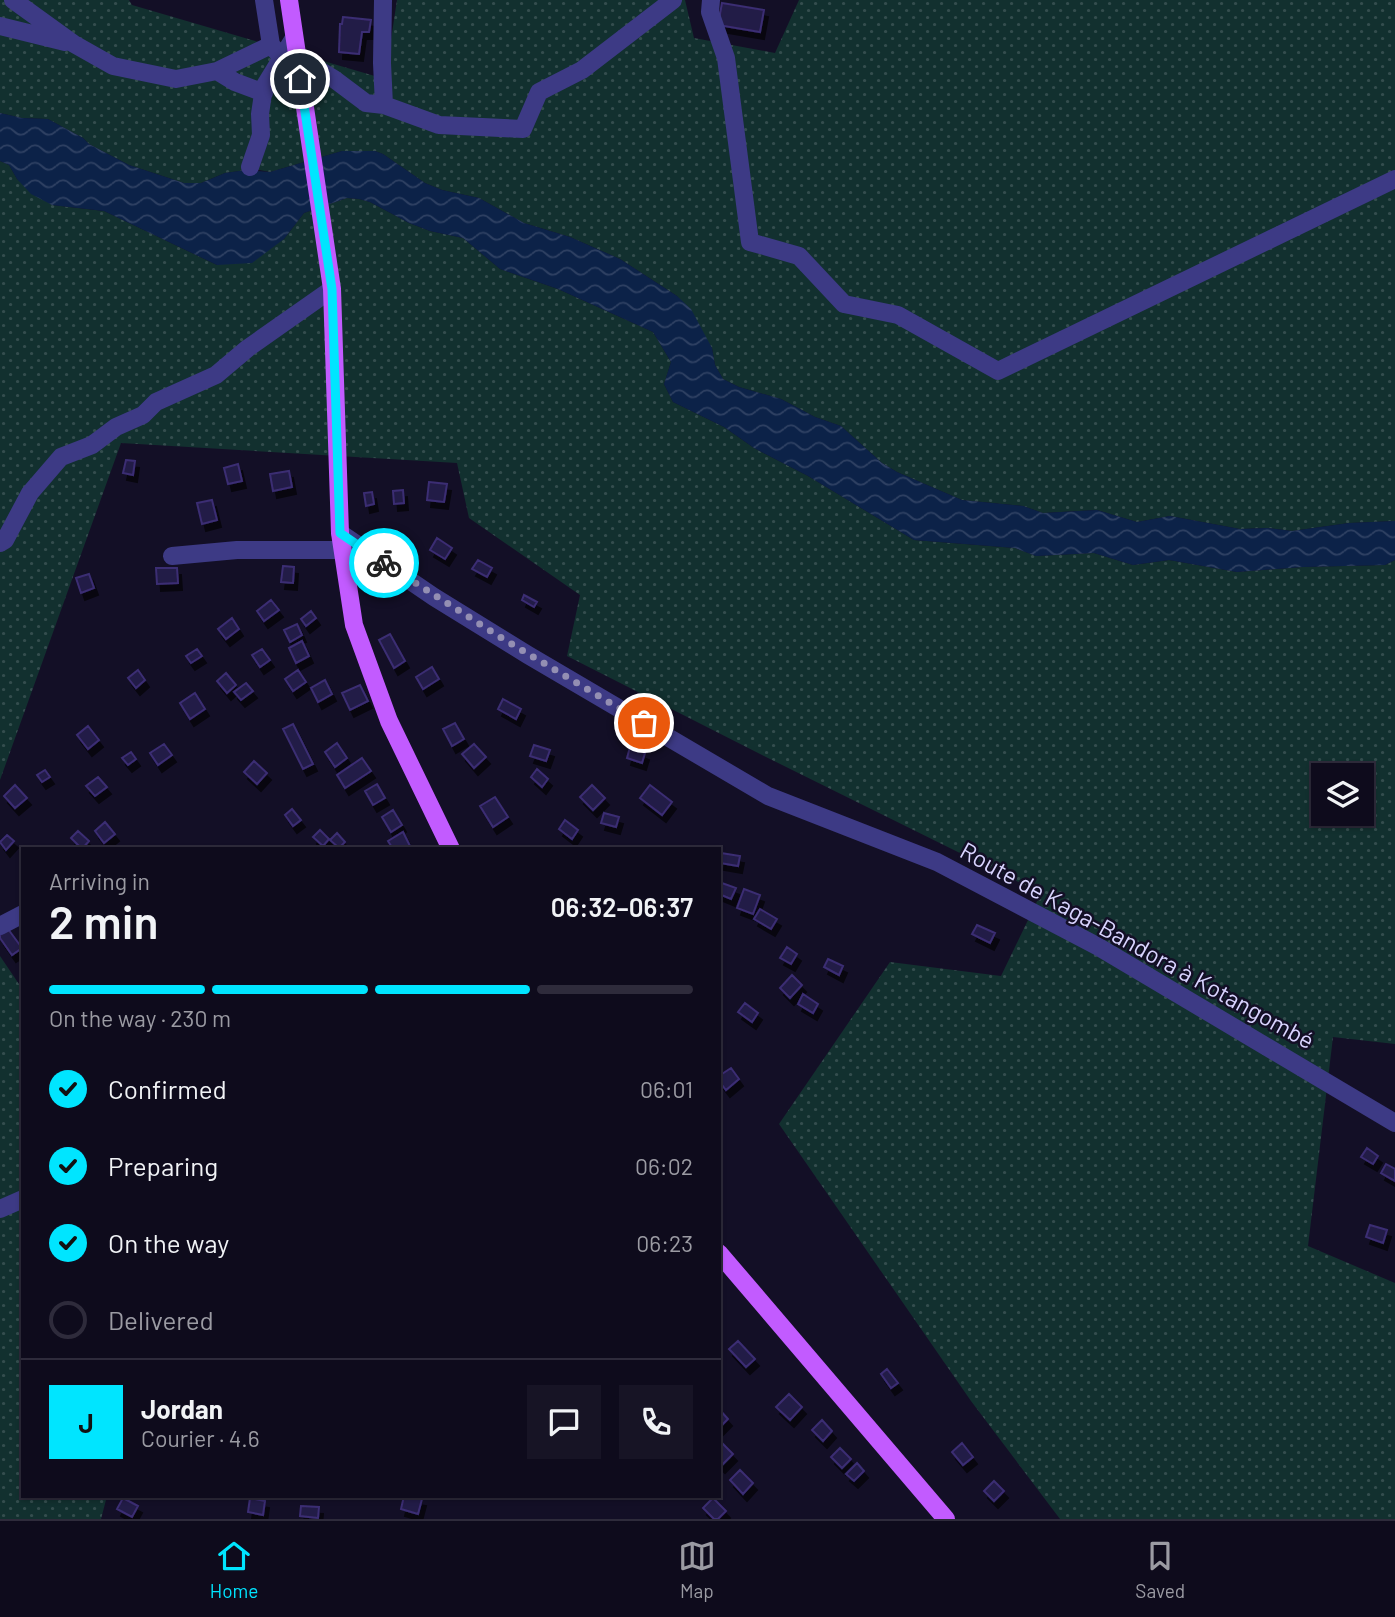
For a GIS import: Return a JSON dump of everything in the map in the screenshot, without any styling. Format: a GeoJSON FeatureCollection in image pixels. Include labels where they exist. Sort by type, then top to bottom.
{"type":"FeatureCollection","features":[{"type":"Feature","properties":{"kind":"main road"},"geometry":{"type":"LineString","coordinates":[[289,0],[294,38],[283,53],[310,146],[332,289],[341,541],[354,625],[389,721],[445,845]]}},
{"type":"Feature","properties":{"kind":"main road"},"geometry":{"type":"LineString","coordinates":[[721,1255],[946,1519]]}},
{"type":"Feature","properties":{"kind":"street"},"geometry":{"type":"LineString","coordinates":[[13,0],[74,44],[113,66],[176,79],[283,53],[334,79],[366,103],[384,105],[439,125],[523,129],[539,92],[582,70],[673,0]]}},
{"type":"Feature","properties":{"kind":"street"},"geometry":{"type":"LineString","coordinates":[[250,167],[261,135],[260,114],[264,87],[283,53],[264,0]]}},
{"type":"Feature","properties":{"kind":"street"},"geometry":{"type":"LineString","coordinates":[[383,0],[384,105]]}},
{"type":"Feature","properties":{"kind":"street"},"geometry":{"type":"LineString","coordinates":[[711,0],[710,12],[726,58],[750,242],[799,257],[844,304],[898,315],[998,371],[1395,179]]}},
{"type":"Feature","properties":{"kind":"street"},"geometry":{"type":"LineString","coordinates":[[0,26],[74,44]]}},
{"type":"Feature","properties":{"kind":"street"},"geometry":{"type":"LineString","coordinates":[[217,71],[235,82],[264,93]]}},
{"type":"Feature","properties":{"kind":"street"},"geometry":{"type":"LineString","coordinates":[[0,543],[5,540],[30,493],[61,457],[92,445],[116,426],[143,415],[156,402],[216,374],[332,289]]}},
{"type":"Feature","properties":{"kind":"street"},"geometry":{"type":"LineString","coordinates":[[172,556],[341,541]]}},
{"type":"Feature","properties":{"kind":"street","name":"Route de Kaga-Bandora à Kotangombé"},"geometry":{"type":"LineString","coordinates":[[341,541],[768,796],[937,862],[1097,946],[1395,1124]]}},
{"type":"Feature","properties":{"kind":"street"},"geometry":{"type":"LineString","coordinates":[[0,926],[21,915]]}},
{"type":"Feature","properties":{"kind":"street"},"geometry":{"type":"LineString","coordinates":[[0,1209],[21,1200]]}},
{"type":"Feature","properties":{"kind":"green space"},"geometry":{"type":"Polygon","coordinates":[[[0,0],[129,0],[132,5],[385,79],[397,0],[685,0],[694,38],[775,53],[799,0],[1395,0],[1395,521],[1349,523],[1292,531],[1240,529],[1170,516],[1137,522],[1097,510],[1043,513],[1023,506],[962,500],[882,463],[841,426],[815,417],[781,399],[739,387],[723,379],[715,365],[712,348],[677,296],[620,259],[570,237],[524,223],[479,198],[442,190],[425,183],[383,154],[375,151],[342,151],[270,172],[254,169],[225,173],[201,183],[184,183],[129,165],[48,119],[22,118],[0,113],[0,0]]]}},
{"type":"Feature","properties":{"kind":"green space"},"geometry":{"type":"Polygon","coordinates":[[[0,161],[9,165],[17,179],[52,205],[104,211],[217,265],[284,239],[304,213],[347,198],[370,202],[430,231],[463,238],[500,269],[558,289],[653,332],[671,362],[664,384],[673,402],[724,427],[754,448],[808,476],[914,540],[1015,548],[1036,556],[1094,553],[1133,565],[1169,560],[1237,572],[1385,565],[1395,560],[1395,1044],[1333,1037],[1308,1246],[1395,1283],[1395,1519],[1060,1519],[971,1401],[779,1124],[890,962],[1001,976],[1041,893],[567,656],[580,595],[469,518],[457,463],[121,443],[0,780],[0,161]]]}},
{"type":"Feature","properties":{"kind":"green space"},"geometry":{"type":"Polygon","coordinates":[[[0,956],[21,987],[21,1498],[106,1498],[101,1519],[0,1519],[0,956]]]}},
{"type":"Feature","properties":{"kind":"water"},"geometry":{"type":"Polygon","coordinates":[[[0,113],[22,118],[48,119],[129,165],[184,183],[201,183],[225,173],[246,170],[270,172],[342,151],[375,151],[425,183],[442,190],[479,198],[524,223],[570,237],[620,259],[677,296],[691,309],[712,348],[715,365],[723,379],[739,387],[781,399],[815,417],[841,426],[882,463],[962,500],[1023,506],[1043,513],[1097,510],[1137,522],[1170,516],[1240,529],[1292,531],[1349,523],[1395,521],[1395,560],[1385,565],[1237,572],[1169,560],[1133,565],[1094,553],[1036,556],[1015,548],[914,540],[808,476],[754,448],[724,427],[673,402],[664,384],[671,362],[653,332],[558,289],[500,269],[463,238],[430,231],[370,202],[347,198],[304,213],[284,239],[252,263],[217,265],[104,211],[52,205],[31,194],[9,165],[0,161],[0,113]]]}},
{"type":"Feature","properties":{"kind":"building"},"geometry":{"type":"Polygon","coordinates":[[[722,3],[764,10],[760,32],[718,25],[722,3]]]}},
{"type":"Feature","properties":{"kind":"building"},"geometry":{"type":"Polygon","coordinates":[[[343,17],[371,20],[369,32],[362,32],[359,54],[339,52],[340,24],[343,17]]]}},
{"type":"Feature","properties":{"kind":"building"},"geometry":{"type":"Polygon","coordinates":[[[126,460],[135,461],[133,475],[123,473],[126,460]]]}},
{"type":"Feature","properties":{"kind":"building"},"geometry":{"type":"Polygon","coordinates":[[[238,464],[242,481],[228,484],[224,468],[238,464]]]}},
{"type":"Feature","properties":{"kind":"building"},"geometry":{"type":"Polygon","coordinates":[[[289,471],[292,487],[273,491],[270,474],[289,471]]]}},
{"type":"Feature","properties":{"kind":"building"},"geometry":{"type":"Polygon","coordinates":[[[429,482],[447,484],[444,502],[427,500],[429,482]]]}},
{"type":"Feature","properties":{"kind":"building"},"geometry":{"type":"Polygon","coordinates":[[[403,490],[404,503],[394,504],[393,491],[403,490]]]}},
{"type":"Feature","properties":{"kind":"building"},"geometry":{"type":"Polygon","coordinates":[[[372,492],[374,504],[366,506],[364,493],[372,492]]]}},
{"type":"Feature","properties":{"kind":"building"},"geometry":{"type":"Polygon","coordinates":[[[212,500],[217,520],[202,524],[197,503],[212,500]]]}},
{"type":"Feature","properties":{"kind":"building"},"geometry":{"type":"Polygon","coordinates":[[[437,538],[452,548],[445,559],[430,550],[437,538]]]}},
{"type":"Feature","properties":{"kind":"building"},"geometry":{"type":"Polygon","coordinates":[[[478,560],[492,568],[487,577],[472,569],[478,560]]]}},
{"type":"Feature","properties":{"kind":"building"},"geometry":{"type":"Polygon","coordinates":[[[283,566],[294,567],[293,583],[281,582],[283,566]]]}},
{"type":"Feature","properties":{"kind":"building"},"geometry":{"type":"Polygon","coordinates":[[[156,568],[177,568],[178,583],[157,584],[156,568]]]}},
{"type":"Feature","properties":{"kind":"building"},"geometry":{"type":"Polygon","coordinates":[[[89,574],[94,588],[81,593],[76,578],[89,574]]]}},
{"type":"Feature","properties":{"kind":"building"},"geometry":{"type":"Polygon","coordinates":[[[524,595],[537,602],[534,607],[522,600],[524,595]]]}},
{"type":"Feature","properties":{"kind":"building"},"geometry":{"type":"Polygon","coordinates":[[[271,600],[279,610],[264,621],[257,611],[271,600]]]}},
{"type":"Feature","properties":{"kind":"building"},"geometry":{"type":"Polygon","coordinates":[[[311,611],[316,618],[306,626],[301,619],[311,611]]]}},
{"type":"Feature","properties":{"kind":"building"},"geometry":{"type":"Polygon","coordinates":[[[232,618],[239,629],[226,639],[218,629],[232,618]]]}},
{"type":"Feature","properties":{"kind":"building"},"geometry":{"type":"Polygon","coordinates":[[[297,624],[302,635],[290,642],[284,630],[297,624]]]}},
{"type":"Feature","properties":{"kind":"building"},"geometry":{"type":"Polygon","coordinates":[[[390,634],[405,661],[394,668],[379,640],[390,634]]]}},
{"type":"Feature","properties":{"kind":"building"},"geometry":{"type":"Polygon","coordinates":[[[302,641],[309,656],[296,663],[289,648],[302,641]]]}},
{"type":"Feature","properties":{"kind":"building"},"geometry":{"type":"Polygon","coordinates":[[[197,649],[202,656],[191,663],[186,656],[197,649]]]}},
{"type":"Feature","properties":{"kind":"building"},"geometry":{"type":"Polygon","coordinates":[[[262,649],[270,660],[260,667],[252,655],[262,649]]]}},
{"type":"Feature","properties":{"kind":"building"},"geometry":{"type":"Polygon","coordinates":[[[432,667],[439,679],[423,689],[416,677],[432,667]]]}},
{"type":"Feature","properties":{"kind":"building"},"geometry":{"type":"Polygon","coordinates":[[[138,670],[145,680],[136,688],[128,678],[138,670]]]}},
{"type":"Feature","properties":{"kind":"building"},"geometry":{"type":"Polygon","coordinates":[[[298,670],[306,682],[293,691],[285,679],[298,670]]]}},
{"type":"Feature","properties":{"kind":"building"},"geometry":{"type":"Polygon","coordinates":[[[226,673],[236,685],[227,693],[217,681],[226,673]]]}},
{"type":"Feature","properties":{"kind":"building"},"geometry":{"type":"Polygon","coordinates":[[[325,680],[332,694],[318,702],[311,688],[325,680]]]}},
{"type":"Feature","properties":{"kind":"building"},"geometry":{"type":"Polygon","coordinates":[[[246,683],[253,691],[241,700],[234,692],[246,683]]]}},
{"type":"Feature","properties":{"kind":"building"},"geometry":{"type":"Polygon","coordinates":[[[360,685],[368,701],[350,710],[342,693],[360,685]]]}},
{"type":"Feature","properties":{"kind":"building"},"geometry":{"type":"Polygon","coordinates":[[[195,693],[205,709],[190,719],[180,703],[195,693]]]}},
{"type":"Feature","properties":{"kind":"building"},"geometry":{"type":"Polygon","coordinates":[[[503,699],[521,709],[516,719],[498,709],[503,699]]]}},
{"type":"Feature","properties":{"kind":"building"},"geometry":{"type":"Polygon","coordinates":[[[455,723],[464,739],[452,746],[443,729],[455,723]]]}},
{"type":"Feature","properties":{"kind":"building"},"geometry":{"type":"Polygon","coordinates":[[[293,724],[313,764],[303,769],[283,729],[293,724]]]}},
{"type":"Feature","properties":{"kind":"building"},"geometry":{"type":"Polygon","coordinates":[[[88,726],[99,740],[88,749],[77,735],[88,726]]]}},
{"type":"Feature","properties":{"kind":"building"},"geometry":{"type":"Polygon","coordinates":[[[337,743],[347,758],[335,767],[325,752],[337,743]]]}},
{"type":"Feature","properties":{"kind":"building"},"geometry":{"type":"Polygon","coordinates":[[[164,744],[172,755],[158,765],[150,753],[164,744]]]}},
{"type":"Feature","properties":{"kind":"building"},"geometry":{"type":"Polygon","coordinates":[[[474,744],[486,757],[474,768],[462,754],[474,744]]]}},
{"type":"Feature","properties":{"kind":"building"},"geometry":{"type":"Polygon","coordinates":[[[534,745],[550,750],[546,761],[530,756],[534,745]]]}},
{"type":"Feature","properties":{"kind":"building"},"geometry":{"type":"Polygon","coordinates":[[[630,747],[645,753],[642,763],[627,758],[630,747]]]}},
{"type":"Feature","properties":{"kind":"building"},"geometry":{"type":"Polygon","coordinates":[[[131,752],[136,759],[128,765],[122,758],[131,752]]]}},
{"type":"Feature","properties":{"kind":"building"},"geometry":{"type":"Polygon","coordinates":[[[362,758],[371,771],[345,788],[337,775],[362,758]]]}},
{"type":"Feature","properties":{"kind":"building"},"geometry":{"type":"Polygon","coordinates":[[[254,761],[267,773],[257,784],[244,772],[254,761]]]}},
{"type":"Feature","properties":{"kind":"building"},"geometry":{"type":"Polygon","coordinates":[[[537,769],[548,779],[542,787],[531,777],[537,769]]]}},
{"type":"Feature","properties":{"kind":"building"},"geometry":{"type":"Polygon","coordinates":[[[45,770],[50,777],[42,782],[37,775],[45,770]]]}},
{"type":"Feature","properties":{"kind":"building"},"geometry":{"type":"Polygon","coordinates":[[[98,777],[107,787],[95,796],[86,786],[98,777]]]}},
{"type":"Feature","properties":{"kind":"building"},"geometry":{"type":"Polygon","coordinates":[[[377,784],[385,798],[373,805],[365,791],[377,784]]]}},
{"type":"Feature","properties":{"kind":"building"},"geometry":{"type":"Polygon","coordinates":[[[15,785],[27,798],[15,808],[4,796],[15,785]]]}},
{"type":"Feature","properties":{"kind":"building"},"geometry":{"type":"Polygon","coordinates":[[[592,785],[605,798],[593,810],[580,797],[592,785]]]}},
{"type":"Feature","properties":{"kind":"building"},"geometry":{"type":"Polygon","coordinates":[[[650,785],[672,802],[662,815],[640,798],[650,785]]]}},
{"type":"Feature","properties":{"kind":"building"},"geometry":{"type":"Polygon","coordinates":[[[495,797],[508,817],[493,827],[480,806],[495,797]]]}},
{"type":"Feature","properties":{"kind":"building"},"geometry":{"type":"Polygon","coordinates":[[[292,809],[301,820],[293,826],[285,815],[292,809]]]}},
{"type":"Feature","properties":{"kind":"building"},"geometry":{"type":"Polygon","coordinates":[[[393,810],[402,825],[391,832],[382,817],[393,810]]]}},
{"type":"Feature","properties":{"kind":"building"},"geometry":{"type":"Polygon","coordinates":[[[604,813],[619,817],[616,827],[601,823],[604,813]]]}},
{"type":"Feature","properties":{"kind":"building"},"geometry":{"type":"Polygon","coordinates":[[[565,820],[578,830],[572,839],[559,829],[565,820]]]}},
{"type":"Feature","properties":{"kind":"building"},"geometry":{"type":"Polygon","coordinates":[[[105,822],[115,834],[104,843],[95,831],[105,822]]]}},
{"type":"Feature","properties":{"kind":"building"},"geometry":{"type":"Polygon","coordinates":[[[320,830],[329,839],[323,846],[313,837],[320,830]]]}},
{"type":"Feature","properties":{"kind":"building"},"geometry":{"type":"Polygon","coordinates":[[[78,831],[89,841],[80,847],[71,838],[78,831]]]}},
{"type":"Feature","properties":{"kind":"building"},"geometry":{"type":"Polygon","coordinates":[[[403,832],[410,847],[392,847],[388,841],[403,832]]]}},
{"type":"Feature","properties":{"kind":"building"},"geometry":{"type":"Polygon","coordinates":[[[337,833],[345,842],[338,847],[330,840],[337,833]]]}},
{"type":"Feature","properties":{"kind":"building"},"geometry":{"type":"Polygon","coordinates":[[[7,835],[14,841],[6,850],[0,842],[7,835]]]}},
{"type":"Feature","properties":{"kind":"building"},"geometry":{"type":"Polygon","coordinates":[[[721,853],[740,856],[738,866],[721,863],[721,853]]]}},
{"type":"Feature","properties":{"kind":"building"},"geometry":{"type":"Polygon","coordinates":[[[721,883],[736,888],[731,899],[721,895],[721,883]]]}},
{"type":"Feature","properties":{"kind":"building"},"geometry":{"type":"Polygon","coordinates":[[[744,889],[760,895],[753,914],[737,908],[744,889]]]}},
{"type":"Feature","properties":{"kind":"building"},"geometry":{"type":"Polygon","coordinates":[[[760,909],[777,919],[771,929],[754,919],[760,909]]]}},
{"type":"Feature","properties":{"kind":"building"},"geometry":{"type":"Polygon","coordinates":[[[977,925],[995,933],[990,943],[972,934],[977,925]]]}},
{"type":"Feature","properties":{"kind":"building"},"geometry":{"type":"Polygon","coordinates":[[[8,929],[21,949],[12,955],[0,935],[8,929]]]}},
{"type":"Feature","properties":{"kind":"building"},"geometry":{"type":"Polygon","coordinates":[[[787,947],[797,954],[791,964],[780,958],[787,947]]]}},
{"type":"Feature","properties":{"kind":"building"},"geometry":{"type":"Polygon","coordinates":[[[828,959],[843,966],[839,975],[824,967],[828,959]]]}},
{"type":"Feature","properties":{"kind":"building"},"geometry":{"type":"Polygon","coordinates":[[[792,975],[802,985],[790,998],[780,988],[792,975]]]}},
{"type":"Feature","properties":{"kind":"building"},"geometry":{"type":"Polygon","coordinates":[[[803,994],[818,1004],[813,1013],[798,1004],[803,994]]]}},
{"type":"Feature","properties":{"kind":"building"},"geometry":{"type":"Polygon","coordinates":[[[745,1003],[758,1013],[752,1022],[738,1012],[745,1003]]]}},
{"type":"Feature","properties":{"kind":"building"},"geometry":{"type":"Polygon","coordinates":[[[731,1068],[739,1079],[726,1090],[721,1084],[721,1075],[731,1068]]]}},
{"type":"Feature","properties":{"kind":"building"},"geometry":{"type":"Polygon","coordinates":[[[1367,1148],[1378,1156],[1373,1164],[1361,1157],[1367,1148]]]}},
{"type":"Feature","properties":{"kind":"building"},"geometry":{"type":"Polygon","coordinates":[[[1386,1164],[1395,1169],[1395,1181],[1381,1173],[1386,1164]]]}},
{"type":"Feature","properties":{"kind":"building"},"geometry":{"type":"Polygon","coordinates":[[[1370,1225],[1387,1230],[1383,1243],[1366,1237],[1370,1225]]]}},
{"type":"Feature","properties":{"kind":"building"},"geometry":{"type":"Polygon","coordinates":[[[738,1341],[755,1359],[746,1367],[729,1349],[738,1341]]]}},
{"type":"Feature","properties":{"kind":"building"},"geometry":{"type":"Polygon","coordinates":[[[887,1369],[898,1383],[891,1388],[881,1374],[887,1369]]]}},
{"type":"Feature","properties":{"kind":"building"},"geometry":{"type":"Polygon","coordinates":[[[789,1394],[802,1407],[790,1420],[776,1407],[789,1394]]]}},
{"type":"Feature","properties":{"kind":"building"},"geometry":{"type":"Polygon","coordinates":[[[721,1411],[728,1419],[721,1426],[721,1411]]]}},
{"type":"Feature","properties":{"kind":"building"},"geometry":{"type":"Polygon","coordinates":[[[822,1420],[832,1431],[823,1441],[812,1430],[822,1420]]]}},
{"type":"Feature","properties":{"kind":"building"},"geometry":{"type":"Polygon","coordinates":[[[721,1442],[733,1454],[721,1466],[721,1442]]]}},
{"type":"Feature","properties":{"kind":"building"},"geometry":{"type":"Polygon","coordinates":[[[962,1443],[973,1457],[963,1465],[952,1452],[962,1443]]]}},
{"type":"Feature","properties":{"kind":"building"},"geometry":{"type":"Polygon","coordinates":[[[840,1448],[851,1459],[842,1468],[831,1457],[840,1448]]]}},
{"type":"Feature","properties":{"kind":"building"},"geometry":{"type":"Polygon","coordinates":[[[857,1463],[864,1471],[854,1481],[846,1474],[857,1463]]]}},
{"type":"Feature","properties":{"kind":"building"},"geometry":{"type":"Polygon","coordinates":[[[740,1470],[753,1483],[743,1494],[730,1480],[740,1470]]]}},
{"type":"Feature","properties":{"kind":"building"},"geometry":{"type":"Polygon","coordinates":[[[994,1481],[1004,1491],[994,1501],[984,1491],[994,1481]]]}},
{"type":"Feature","properties":{"kind":"building"},"geometry":{"type":"Polygon","coordinates":[[[123,1498],[138,1506],[132,1517],[117,1509],[123,1498]]]}},
{"type":"Feature","properties":{"kind":"building"},"geometry":{"type":"Polygon","coordinates":[[[250,1498],[265,1501],[263,1515],[248,1512],[250,1498]]]}},
{"type":"Feature","properties":{"kind":"building"},"geometry":{"type":"Polygon","coordinates":[[[404,1498],[422,1499],[418,1514],[401,1509],[404,1498]]]}},
{"type":"Feature","properties":{"kind":"building"},"geometry":{"type":"Polygon","coordinates":[[[713,1498],[726,1511],[718,1519],[714,1519],[703,1508],[713,1498]]]}},
{"type":"Feature","properties":{"kind":"building"},"geometry":{"type":"Polygon","coordinates":[[[301,1506],[319,1507],[318,1518],[300,1516],[301,1506]]]}},
{"type":"Feature","properties":{"kind":"way so far"},"geometry":{"type":"LineString","coordinates":[[384,563],[434,597],[644,723]]}},
{"type":"Feature","properties":{"kind":"route"},"geometry":{"type":"LineString","coordinates":[[300,79],[332,289],[340,533],[384,563]]}}]}
